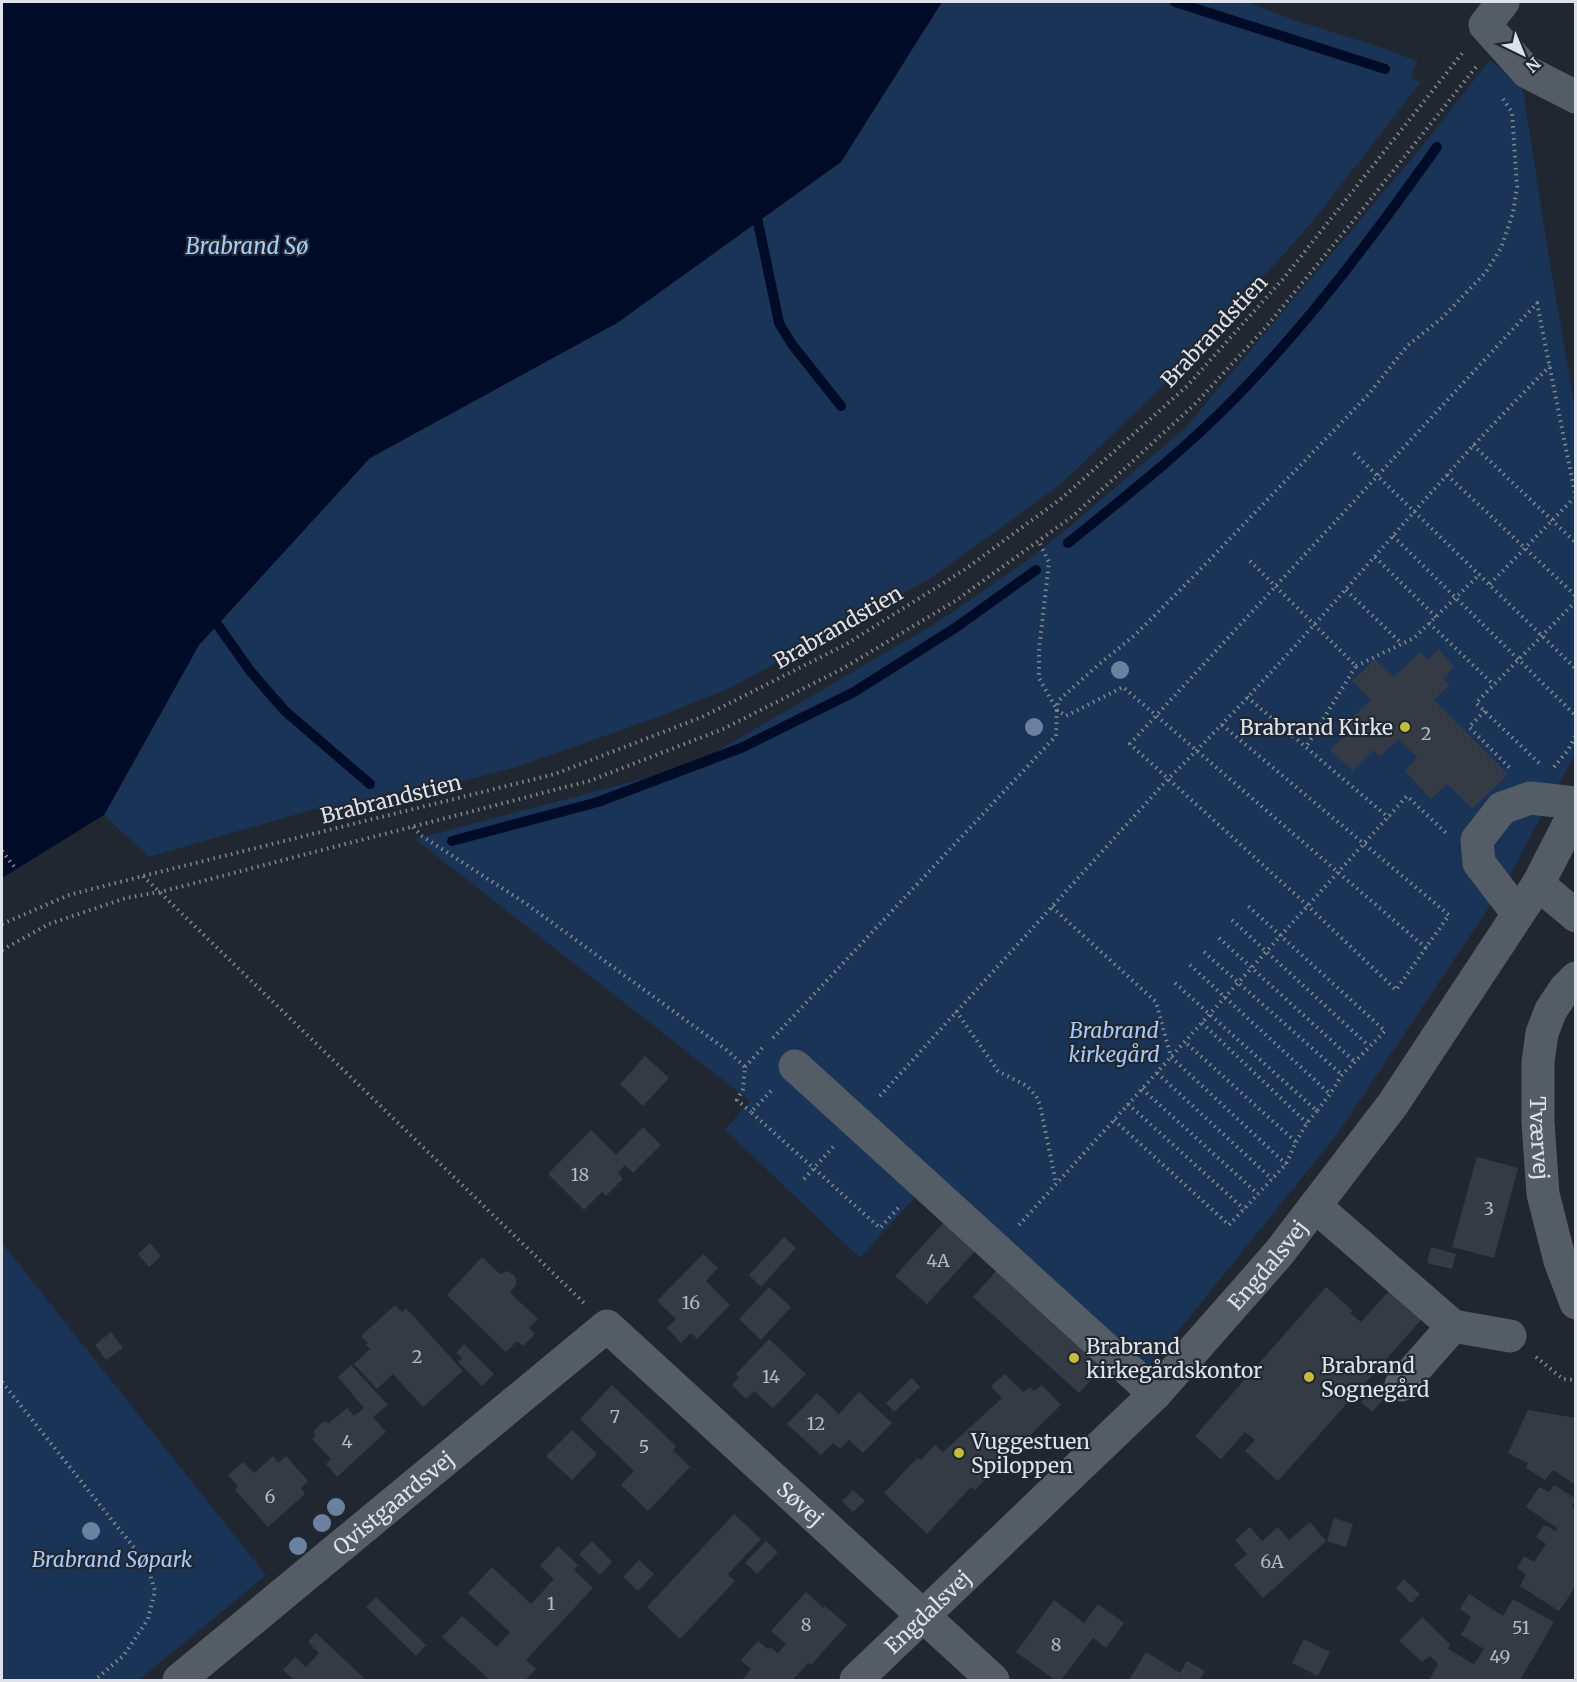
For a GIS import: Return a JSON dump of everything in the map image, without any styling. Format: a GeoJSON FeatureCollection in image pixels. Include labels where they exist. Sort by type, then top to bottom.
{"type":"FeatureCollection","features":[{"type":"Feature","properties":{"kind":"street"},"geometry":{"type":"LineString","coordinates":[[1495,22],[1527,72],[1575,97]]}},
{"type":"Feature","properties":{"kind":"street"},"geometry":{"type":"LineString","coordinates":[[1518,914],[1479,863],[1478,840],[1502,808],[1530,798],[1575,803]]}},
{"type":"Feature","properties":{"kind":"street","name":"Engdalsvej"},"geometry":{"type":"LineString","coordinates":[[856,1680],[1155,1394],[1279,1253],[1393,1104],[1538,884],[1575,810]]}},
{"type":"Feature","properties":{"kind":"street"},"geometry":{"type":"LineString","coordinates":[[1538,884],[1575,915]]}},
{"type":"Feature","properties":{"kind":"street","name":"Tværvej"},"geometry":{"type":"LineString","coordinates":[[1575,978],[1551,1010],[1542,1033],[1538,1062],[1538,1122],[1543,1194],[1560,1261],[1575,1303]]}},
{"type":"Feature","properties":{"kind":"street"},"geometry":{"type":"LineString","coordinates":[[795,1066],[1155,1394]]}},
{"type":"Feature","properties":{"kind":"street"},"geometry":{"type":"LineString","coordinates":[[1315,1206],[1453,1326],[1510,1336]]}},
{"type":"Feature","properties":{"kind":"street","name":"Søvej"},"geometry":{"type":"LineString","coordinates":[[608,1326],[993,1680]]}},
{"type":"Feature","properties":{"kind":"street","name":"Qvistgaardsvej"},"geometry":{"type":"LineString","coordinates":[[179,1680],[608,1326]]}},
{"type":"Feature","properties":{"kind":"street"},"geometry":{"type":"LineString","coordinates":[[1401,1385],[1453,1326]]}},
{"type":"Feature","properties":{"kind":"path"},"geometry":{"type":"LineString","coordinates":[[2,950],[49,924],[126,898],[160,892],[589,781],[723,729],[852,663],[955,601],[1073,516],[1195,404],[1266,327],[1475,68],[1495,22]]}},
{"type":"Feature","properties":{"kind":"path","name":"Brabrandstien"},"geometry":{"type":"LineString","coordinates":[[2,924],[69,896],[142,876],[555,774],[702,717],[845,645],[964,570],[1062,498],[1187,386],[1283,279],[1495,22]]}},
{"type":"Feature","properties":{"kind":"path"},"geometry":{"type":"LineString","coordinates":[[1475,68],[1483,76]]}},
{"type":"Feature","properties":{"kind":"path"},"geometry":{"type":"LineString","coordinates":[[922,1183],[880,1228],[737,1100],[743,1089],[745,1067],[1056,736],[1058,701],[1135,635],[1194,576],[1368,395],[1407,346],[1442,318],[1486,272],[1501,248],[1513,213],[1517,187],[1512,112],[1497,93]]}},
{"type":"Feature","properties":{"kind":"path"},"geometry":{"type":"LineString","coordinates":[[1222,724],[1449,915],[1396,990],[1308,906],[1130,744],[1537,303],[1575,499],[1490,584]]}},
{"type":"Feature","properties":{"kind":"path"},"geometry":{"type":"LineString","coordinates":[[804,1179],[1168,779],[1346,590],[1473,445],[1550,366]]}},
{"type":"Feature","properties":{"kind":"path"},"geometry":{"type":"LineString","coordinates":[[1473,445],[1575,543]]}},
{"type":"Feature","properties":{"kind":"path"},"geometry":{"type":"LineString","coordinates":[[1354,453],[1575,669]]}},
{"type":"Feature","properties":{"kind":"path"},"geometry":{"type":"LineString","coordinates":[[1447,475],[1575,596]]}},
{"type":"Feature","properties":{"kind":"path"},"geometry":{"type":"LineString","coordinates":[[1394,536],[1575,716]]}},
{"type":"Feature","properties":{"kind":"path"},"geometry":{"type":"LineString","coordinates":[[1038,540],[1049,562],[1039,650],[1039,678],[1057,710],[1066,716],[1123,687],[1426,948]]}},
{"type":"Feature","properties":{"kind":"path"},"geometry":{"type":"LineString","coordinates":[[1374,557],[1436,617]]}},
{"type":"Feature","properties":{"kind":"path"},"geometry":{"type":"LineString","coordinates":[[1250,561],[1356,666]]}},
{"type":"Feature","properties":{"kind":"path"},"geometry":{"type":"LineString","coordinates":[[1306,747],[1356,666],[1414,638],[1480,574]]}},
{"type":"Feature","properties":{"kind":"path"},"geometry":{"type":"LineString","coordinates":[[1346,590],[1402,644]]}},
{"type":"Feature","properties":{"kind":"path"},"geometry":{"type":"LineString","coordinates":[[1541,766],[1476,703],[1575,601]]}},
{"type":"Feature","properties":{"kind":"path"},"geometry":{"type":"LineString","coordinates":[[1430,623],[1494,685]]}},
{"type":"Feature","properties":{"kind":"path"},"geometry":{"type":"LineString","coordinates":[[1247,697],[1389,818]]}},
{"type":"Feature","properties":{"kind":"path"},"geometry":{"type":"LineString","coordinates":[[1485,711],[1469,727],[1512,770]]}},
{"type":"Feature","properties":{"kind":"path"},"geometry":{"type":"LineString","coordinates":[[1549,773],[1568,750],[1575,735]]}},
{"type":"Feature","properties":{"kind":"path"},"geometry":{"type":"LineString","coordinates":[[996,1250],[1407,796],[1447,834]]}},
{"type":"Feature","properties":{"kind":"path"},"geometry":{"type":"LineString","coordinates":[[412,826],[422,836],[528,905],[728,1051],[745,1067]]}},
{"type":"Feature","properties":{"kind":"path"},"geometry":{"type":"LineString","coordinates":[[2,851],[16,869]]}},
{"type":"Feature","properties":{"kind":"path"},"geometry":{"type":"LineString","coordinates":[[142,876],[608,1326]]}},
{"type":"Feature","properties":{"kind":"path"},"geometry":{"type":"LineString","coordinates":[[1114,1120],[1229,1225],[1286,1164],[1307,1123],[1342,1075],[1385,1030],[1247,905]]}},
{"type":"Feature","properties":{"kind":"path"},"geometry":{"type":"LineString","coordinates":[[1052,907],[1156,1002],[1171,1058],[1286,1164]]}},
{"type":"Feature","properties":{"kind":"path"},"geometry":{"type":"LineString","coordinates":[[1232,920],[1369,1046]]}},
{"type":"Feature","properties":{"kind":"path"},"geometry":{"type":"LineString","coordinates":[[1219,938],[1355,1062]]}},
{"type":"Feature","properties":{"kind":"path"},"geometry":{"type":"LineString","coordinates":[[1204,952],[1342,1075]]}},
{"type":"Feature","properties":{"kind":"path"},"geometry":{"type":"LineString","coordinates":[[1190,965],[1330,1094]]}},
{"type":"Feature","properties":{"kind":"path"},"geometry":{"type":"LineString","coordinates":[[1175,983],[1317,1111]]}},
{"type":"Feature","properties":{"kind":"path"},"geometry":{"type":"LineString","coordinates":[[956,1011],[998,1071],[1027,1086],[1036,1096],[1040,1105],[1056,1184]]}},
{"type":"Feature","properties":{"kind":"path"},"geometry":{"type":"LineString","coordinates":[[1202,1023],[1307,1123]]}},
{"type":"Feature","properties":{"kind":"path"},"geometry":{"type":"LineString","coordinates":[[1185,1042],[1296,1142]]}},
{"type":"Feature","properties":{"kind":"path"},"geometry":{"type":"LineString","coordinates":[[751,1112],[795,1066]]}},
{"type":"Feature","properties":{"kind":"path"},"geometry":{"type":"LineString","coordinates":[[1157,1073],[1272,1179]]}},
{"type":"Feature","properties":{"kind":"path"},"geometry":{"type":"LineString","coordinates":[[1142,1089],[1258,1194]]}},
{"type":"Feature","properties":{"kind":"path"},"geometry":{"type":"LineString","coordinates":[[1128,1104],[1244,1209]]}},
{"type":"Feature","properties":{"kind":"path"},"geometry":{"type":"LineString","coordinates":[[1510,1336],[1563,1379],[1575,1380]]}},
{"type":"Feature","properties":{"kind":"path"},"geometry":{"type":"LineString","coordinates":[[2,1382],[147,1564],[155,1591],[148,1619],[124,1655],[95,1680]]}},
{"type":"Feature","properties":{"kind":"green space"},"geometry":{"type":"Polygon","coordinates":[[[942,2],[1246,2],[1417,61],[1411,78],[1421,82],[1313,221],[1190,360],[1060,485],[928,580],[732,687],[658,717],[517,767],[339,813],[322,807],[149,857],[104,815],[199,645],[370,458],[617,323],[841,162],[942,2]]]}},
{"type":"Feature","properties":{"kind":"green space","name":"Brabrand kirkegård"},"geometry":{"type":"Polygon","coordinates":[[[1490,60],[1523,90],[1575,409],[1575,754],[1506,882],[1338,1133],[1130,1391],[917,1195],[860,1258],[725,1130],[750,1101],[415,839],[692,766],[938,622],[1029,559],[1185,428],[1419,150],[1490,60]]]}},
{"type":"Feature","properties":{"kind":"green space","name":"Brabrand Søpark"},"geometry":{"type":"Polygon","coordinates":[[[2,1243],[266,1575],[139,1680],[2,1680],[2,1243]]]}},
{"type":"Feature","properties":{"kind":"water","name":"Brabrand Sø"},"geometry":{"type":"Polygon","coordinates":[[[2,2],[942,2],[841,162],[617,323],[370,458],[199,645],[104,815],[2,878],[2,2]]]}},
{"type":"Feature","properties":{"kind":"building","name":"Brabrand Kirke"},"geometry":{"type":"Polygon","coordinates":[[[1439,649],[1454,667],[1443,678],[1450,685],[1434,700],[1508,774],[1472,809],[1447,784],[1431,799],[1405,771],[1417,757],[1398,739],[1380,757],[1373,750],[1353,771],[1330,750],[1351,730],[1345,724],[1371,700],[1352,681],[1375,659],[1394,677],[1420,652],[1428,660],[1439,649]]]}},
{"type":"Feature","properties":{"kind":"building"},"geometry":{"type":"Polygon","coordinates":[[[645,1056],[669,1078],[643,1106],[620,1084],[645,1056]]]}},
{"type":"Feature","properties":{"kind":"building"},"geometry":{"type":"Polygon","coordinates":[[[643,1127],[661,1145],[633,1173],[625,1165],[618,1173],[623,1179],[606,1196],[602,1192],[584,1210],[548,1174],[591,1130],[616,1155],[643,1127]]]}},
{"type":"Feature","properties":{"kind":"building"},"geometry":{"type":"Polygon","coordinates":[[[1477,1157],[1518,1168],[1494,1258],[1452,1247],[1477,1157]]]}},
{"type":"Feature","properties":{"kind":"building"},"geometry":{"type":"Polygon","coordinates":[[[945,1221],[976,1250],[927,1304],[895,1276],[945,1221]]]}},
{"type":"Feature","properties":{"kind":"building"},"geometry":{"type":"Polygon","coordinates":[[[784,1237],[796,1248],[761,1287],[749,1275],[784,1237]]]}},
{"type":"Feature","properties":{"kind":"building"},"geometry":{"type":"Polygon","coordinates":[[[150,1243],[161,1256],[149,1267],[138,1254],[150,1243]]]}},
{"type":"Feature","properties":{"kind":"building"},"geometry":{"type":"Polygon","coordinates":[[[1431,1247],[1456,1254],[1452,1269],[1427,1263],[1431,1247]]]}},
{"type":"Feature","properties":{"kind":"building"},"geometry":{"type":"Polygon","coordinates":[[[703,1254],[718,1268],[706,1281],[730,1305],[697,1339],[691,1333],[681,1343],[667,1328],[676,1319],[657,1301],[703,1254]]]}},
{"type":"Feature","properties":{"kind":"building"},"geometry":{"type":"Polygon","coordinates":[[[482,1257],[500,1274],[507,1271],[514,1275],[516,1285],[510,1293],[538,1319],[529,1328],[535,1334],[523,1346],[517,1341],[506,1352],[447,1295],[482,1257]]]}},
{"type":"Feature","properties":{"kind":"building"},"geometry":{"type":"Polygon","coordinates":[[[997,1270],[1104,1366],[1079,1393],[973,1297],[997,1270]]]}},
{"type":"Feature","properties":{"kind":"building"},"geometry":{"type":"Polygon","coordinates":[[[769,1287],[791,1307],[761,1340],[739,1319],[769,1287]]]}},
{"type":"Feature","properties":{"kind":"building","name":"Brabrand Sognegård"},"geometry":{"type":"Polygon","coordinates":[[[1326,1287],[1353,1311],[1350,1313],[1361,1322],[1390,1290],[1422,1319],[1278,1481],[1245,1451],[1255,1440],[1245,1432],[1221,1459],[1195,1436],[1326,1287]]]}},
{"type":"Feature","properties":{"kind":"building"},"geometry":{"type":"Polygon","coordinates":[[[395,1305],[402,1312],[406,1308],[463,1371],[423,1407],[393,1374],[377,1389],[354,1364],[370,1349],[361,1336],[395,1305]]]}},
{"type":"Feature","properties":{"kind":"building"},"geometry":{"type":"Polygon","coordinates":[[[111,1332],[123,1348],[106,1360],[95,1345],[111,1332]]]}},
{"type":"Feature","properties":{"kind":"building"},"geometry":{"type":"Polygon","coordinates":[[[769,1339],[806,1374],[773,1408],[754,1391],[746,1399],[732,1385],[739,1377],[736,1374],[769,1339]]]}},
{"type":"Feature","properties":{"kind":"building"},"geometry":{"type":"Polygon","coordinates":[[[464,1344],[494,1374],[482,1386],[458,1362],[462,1358],[456,1353],[464,1344]]]}},
{"type":"Feature","properties":{"kind":"building"},"geometry":{"type":"Polygon","coordinates":[[[351,1365],[388,1405],[373,1417],[386,1432],[337,1477],[326,1464],[331,1459],[312,1439],[315,1436],[314,1430],[323,1422],[329,1423],[347,1408],[354,1416],[364,1408],[338,1377],[351,1365]]]}},
{"type":"Feature","properties":{"kind":"building"},"geometry":{"type":"Polygon","coordinates":[[[1005,1374],[1023,1392],[1030,1387],[1034,1391],[1042,1385],[1061,1405],[975,1490],[971,1487],[927,1534],[884,1493],[917,1458],[921,1460],[935,1445],[943,1452],[1002,1398],[991,1386],[1005,1374]]]}},
{"type":"Feature","properties":{"kind":"building"},"geometry":{"type":"Polygon","coordinates":[[[912,1378],[920,1387],[894,1412],[886,1403],[912,1378]]]}},
{"type":"Feature","properties":{"kind":"building"},"geometry":{"type":"Polygon","coordinates":[[[612,1385],[676,1446],[673,1450],[690,1467],[648,1511],[621,1485],[634,1471],[580,1419],[612,1385]]]}},
{"type":"Feature","properties":{"kind":"building"},"geometry":{"type":"Polygon","coordinates":[[[1374,1388],[1385,1398],[1372,1412],[1361,1402],[1374,1388]]]}},
{"type":"Feature","properties":{"kind":"building"},"geometry":{"type":"Polygon","coordinates":[[[859,1392],[892,1423],[863,1453],[849,1440],[840,1449],[833,1443],[821,1455],[787,1424],[817,1393],[839,1414],[859,1392]]]}},
{"type":"Feature","properties":{"kind":"building"},"geometry":{"type":"Polygon","coordinates":[[[1528,1410],[1576,1418],[1576,1485],[1553,1470],[1545,1480],[1526,1468],[1528,1463],[1508,1453],[1528,1410]]]}},
{"type":"Feature","properties":{"kind":"building"},"geometry":{"type":"Polygon","coordinates":[[[572,1430],[597,1454],[572,1480],[546,1456],[572,1430]]]}},
{"type":"Feature","properties":{"kind":"building"},"geometry":{"type":"Polygon","coordinates":[[[273,1456],[278,1463],[286,1456],[308,1481],[301,1488],[305,1494],[268,1527],[235,1490],[238,1486],[228,1475],[243,1462],[254,1473],[273,1456]]]}},
{"type":"Feature","properties":{"kind":"building"},"geometry":{"type":"Polygon","coordinates":[[[1554,1485],[1576,1499],[1572,1507],[1576,1510],[1576,1586],[1559,1611],[1520,1586],[1526,1574],[1517,1568],[1524,1556],[1534,1562],[1546,1544],[1536,1537],[1544,1525],[1556,1531],[1557,1528],[1526,1507],[1539,1487],[1549,1492],[1554,1485]]]}},
{"type":"Feature","properties":{"kind":"building"},"geometry":{"type":"Polygon","coordinates":[[[853,1490],[865,1501],[853,1512],[842,1501],[853,1490]]]}},
{"type":"Feature","properties":{"kind":"building"},"geometry":{"type":"Polygon","coordinates":[[[734,1514],[761,1539],[728,1574],[735,1581],[680,1639],[647,1607],[734,1514]]]}},
{"type":"Feature","properties":{"kind":"building"},"geometry":{"type":"Polygon","coordinates":[[[1334,1518],[1353,1524],[1346,1547],[1327,1541],[1334,1518]]]}},
{"type":"Feature","properties":{"kind":"building"},"geometry":{"type":"Polygon","coordinates":[[[1310,1522],[1326,1541],[1263,1598],[1234,1565],[1247,1554],[1235,1540],[1250,1527],[1262,1541],[1278,1527],[1289,1540],[1310,1522]]]}},
{"type":"Feature","properties":{"kind":"building"},"geometry":{"type":"Polygon","coordinates":[[[592,1541],[612,1562],[600,1575],[579,1554],[592,1541]]]}},
{"type":"Feature","properties":{"kind":"building"},"geometry":{"type":"Polygon","coordinates":[[[766,1541],[778,1552],[757,1574],[745,1563],[766,1541]]]}},
{"type":"Feature","properties":{"kind":"building"},"geometry":{"type":"Polygon","coordinates":[[[558,1546],[578,1565],[574,1570],[593,1588],[526,1660],[536,1669],[525,1680],[490,1680],[442,1637],[462,1616],[497,1647],[510,1632],[468,1593],[492,1567],[531,1604],[554,1579],[540,1566],[558,1546]]]}},
{"type":"Feature","properties":{"kind":"building"},"geometry":{"type":"Polygon","coordinates":[[[639,1560],[654,1574],[638,1591],[623,1577],[639,1560]]]}},
{"type":"Feature","properties":{"kind":"building"},"geometry":{"type":"Polygon","coordinates":[[[1404,1579],[1420,1594],[1411,1603],[1396,1588],[1404,1579]]]}},
{"type":"Feature","properties":{"kind":"building"},"geometry":{"type":"Polygon","coordinates":[[[806,1592],[823,1608],[825,1606],[847,1625],[811,1665],[808,1663],[793,1680],[742,1680],[751,1669],[741,1660],[758,1641],[778,1653],[786,1644],[771,1631],[806,1592]]]}},
{"type":"Feature","properties":{"kind":"building"},"geometry":{"type":"Polygon","coordinates":[[[1469,1594],[1503,1616],[1513,1599],[1554,1622],[1520,1680],[1429,1680],[1438,1664],[1430,1656],[1422,1662],[1399,1641],[1422,1617],[1450,1644],[1448,1649],[1474,1664],[1484,1649],[1461,1635],[1471,1617],[1460,1609],[1469,1594]]]}},
{"type":"Feature","properties":{"kind":"building"},"geometry":{"type":"Polygon","coordinates":[[[376,1597],[426,1645],[416,1656],[366,1607],[376,1597]]]}},
{"type":"Feature","properties":{"kind":"building"},"geometry":{"type":"Polygon","coordinates":[[[1054,1600],[1084,1623],[1098,1604],[1124,1623],[1106,1648],[1093,1638],[1061,1680],[1055,1680],[1016,1652],[1054,1600]]]}},
{"type":"Feature","properties":{"kind":"building"},"geometry":{"type":"Polygon","coordinates":[[[316,1633],[366,1680],[293,1680],[283,1670],[295,1657],[306,1667],[319,1653],[308,1642],[316,1633]]]}},
{"type":"Feature","properties":{"kind":"building"},"geometry":{"type":"Polygon","coordinates":[[[1304,1639],[1330,1652],[1318,1676],[1292,1663],[1304,1639]]]}},
{"type":"Feature","properties":{"kind":"building"},"geometry":{"type":"Polygon","coordinates":[[[1146,1652],[1180,1673],[1187,1661],[1205,1671],[1199,1680],[1129,1680],[1146,1652]]]}},
{"type":"Feature","properties":{"kind":"waterway"},"geometry":{"type":"LineString","coordinates":[[1175,2],[1385,69]]}},
{"type":"Feature","properties":{"kind":"waterway"},"geometry":{"type":"LineString","coordinates":[[1068,543],[1176,454],[1237,396],[1342,276],[1437,147]]}},
{"type":"Feature","properties":{"kind":"waterway"},"geometry":{"type":"LineString","coordinates":[[758,222],[779,323],[791,343],[841,406]]}},
{"type":"Feature","properties":{"kind":"waterway"},"geometry":{"type":"LineString","coordinates":[[452,841],[598,802],[741,748],[854,692],[955,628],[1036,570]]}},
{"type":"Feature","properties":{"kind":"waterway"},"geometry":{"type":"LineString","coordinates":[[217,624],[251,672],[285,711],[370,784]]}},
{"type":"Feature","properties":{"kind":"place","name":"Brabrand Kirke"},"geometry":{"type":"Point","coordinates":[1405,727]}},
{"type":"Feature","properties":{"kind":"place","name":"Brabrand kirkegårdskontor"},"geometry":{"type":"Point","coordinates":[1074,1358]}},
{"type":"Feature","properties":{"kind":"place","name":"Brabrand Sognegård"},"geometry":{"type":"Point","coordinates":[1309,1377]}},
{"type":"Feature","properties":{"kind":"place","name":"Vuggestuen Spiloppen"},"geometry":{"type":"Point","coordinates":[959,1453]}}]}
